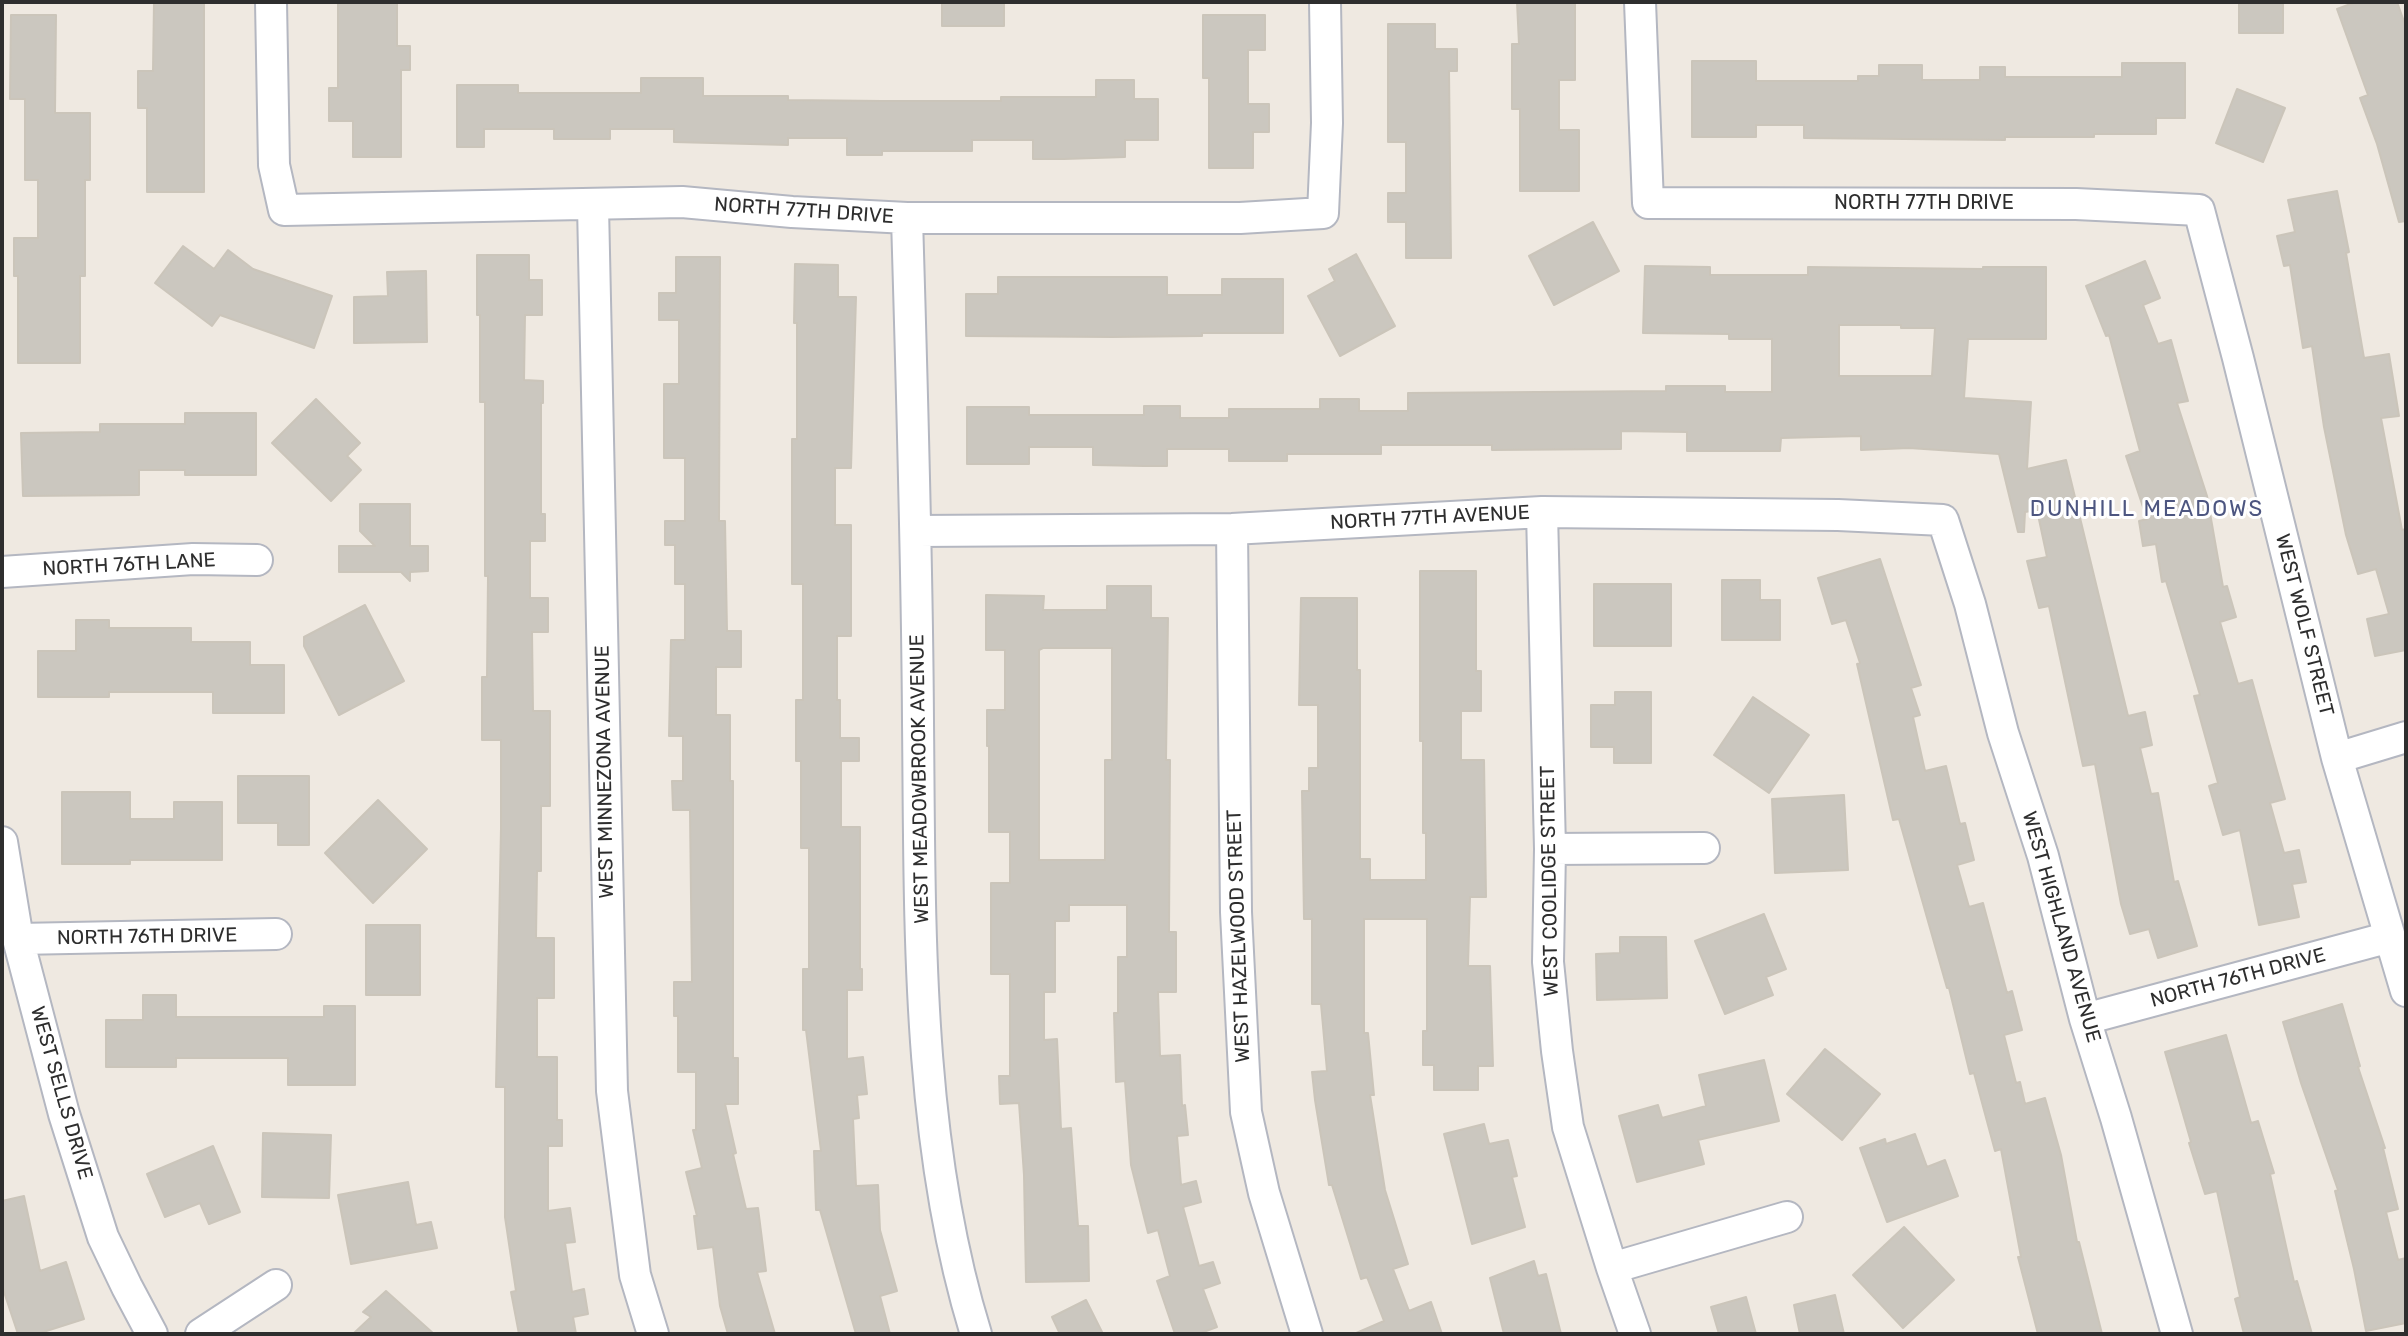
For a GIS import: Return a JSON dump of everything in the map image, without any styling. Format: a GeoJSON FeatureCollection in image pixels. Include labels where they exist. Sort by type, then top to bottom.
{"type":"FeatureCollection","features":[{"type":"Feature","properties":{"kind":"street","name":"NORTH 77TH DRIVE"},"geometry":{"type":"LineString","coordinates":[[271,2],[274,165],[284,210],[682,202],[907,218],[1240,218],[1323,213],[1327,123],[1325,2]]}},
{"type":"Feature","properties":{"kind":"street","name":"NORTH 77TH DRIVE"},"geometry":{"type":"LineString","coordinates":[[1640,2],[1648,203],[2076,204],[2199,210]]}},
{"type":"Feature","properties":{"kind":"street","name":"WEST MINNEZONA AVENUE"},"geometry":{"type":"LineString","coordinates":[[593,206],[612,1091],[635,1275],[653,1334]]}},
{"type":"Feature","properties":{"kind":"street","name":"WEST WOLF STREET"},"geometry":{"type":"LineString","coordinates":[[2199,210],[2337,758],[2406,991]]}},
{"type":"Feature","properties":{"kind":"street","name":"WEST MEADOWBROOK AVENUE"},"geometry":{"type":"LineString","coordinates":[[907,218],[917,531],[924,1016],[936,1153],[965,1299],[976,1334]]}},
{"type":"Feature","properties":{"kind":"street","name":"NORTH 77TH AVENUE"},"geometry":{"type":"LineString","coordinates":[[917,531],[1232,529],[1542,512],[1838,515],[1943,520]]}},
{"type":"Feature","properties":{"kind":"street","name":"WEST COOLIDGE STREET"},"geometry":{"type":"LineString","coordinates":[[1542,512],[1550,849],[1548,962],[1557,1051],[1568,1127],[1635,1334]]}},
{"type":"Feature","properties":{"kind":"street","name":"WEST HIGHLAND AVENUE"},"geometry":{"type":"LineString","coordinates":[[1943,520],[1970,604],[2003,733],[2043,856],[2085,1019],[2177,1334]]}},
{"type":"Feature","properties":{"kind":"street","name":"WEST HAZELWOOD STREET"},"geometry":{"type":"LineString","coordinates":[[1232,529],[1236,912],[1246,1112],[1264,1193],[1307,1334]]}},
{"type":"Feature","properties":{"kind":"street","name":"NORTH 76TH LANE"},"geometry":{"type":"LineString","coordinates":[[2,572],[193,559],[257,560]]}},
{"type":"Feature","properties":{"kind":"street"},"geometry":{"type":"LineString","coordinates":[[2337,758],[2406,737]]}},
{"type":"Feature","properties":{"kind":"street","name":"WEST SELLS DRIVE"},"geometry":{"type":"LineString","coordinates":[[2,842],[18,939],[64,1114],[103,1237],[152,1334]]}},
{"type":"Feature","properties":{"kind":"street"},"geometry":{"type":"LineString","coordinates":[[1550,849],[1704,848]]}},
{"type":"Feature","properties":{"kind":"street","name":"NORTH 76TH DRIVE"},"geometry":{"type":"LineString","coordinates":[[18,939],[276,934]]}},
{"type":"Feature","properties":{"kind":"street","name":"NORTH 76TH DRIVE"},"geometry":{"type":"LineString","coordinates":[[2085,1019],[2390,937]]}},
{"type":"Feature","properties":{"kind":"street"},"geometry":{"type":"LineString","coordinates":[[1612,1268],[1787,1217]]}},
{"type":"Feature","properties":{"kind":"street"},"geometry":{"type":"LineString","coordinates":[[201,1334],[276,1285]]}},
{"type":"Feature","properties":{"kind":"building"},"geometry":{"type":"Polygon","coordinates":[[[154,2],[204,2],[204,192],[147,192],[147,108],[138,108],[138,71],[153,71],[154,2]]]}},
{"type":"Feature","properties":{"kind":"building"},"geometry":{"type":"Polygon","coordinates":[[[338,2],[397,2],[397,46],[410,46],[410,70],[401,70],[401,157],[353,157],[353,121],[329,121],[329,88],[338,88],[338,2]]]}},
{"type":"Feature","properties":{"kind":"building"},"geometry":{"type":"Polygon","coordinates":[[[942,2],[1004,2],[1004,26],[942,26],[942,2]]]}},
{"type":"Feature","properties":{"kind":"building"},"geometry":{"type":"Polygon","coordinates":[[[1517,2],[1575,2],[1575,80],[1559,80],[1559,130],[1579,130],[1579,191],[1520,191],[1520,109],[1512,109],[1512,44],[1519,44],[1517,2]]]}},
{"type":"Feature","properties":{"kind":"building"},"geometry":{"type":"Polygon","coordinates":[[[2239,2],[2283,2],[2283,33],[2239,33],[2239,2]]]}},
{"type":"Feature","properties":{"kind":"building"},"geometry":{"type":"Polygon","coordinates":[[[2356,2],[2397,2],[2406,27],[2406,221],[2399,222],[2377,144],[2360,98],[2368,95],[2337,9],[2356,2]]]}},
{"type":"Feature","properties":{"kind":"building"},"geometry":{"type":"Polygon","coordinates":[[[11,15],[56,15],[55,113],[90,113],[90,180],[85,180],[85,276],[80,276],[80,363],[18,363],[18,276],[14,276],[14,238],[38,238],[38,180],[25,180],[25,99],[10,99],[11,15]]]}},
{"type":"Feature","properties":{"kind":"building"},"geometry":{"type":"Polygon","coordinates":[[[1203,15],[1265,15],[1265,50],[1248,50],[1248,104],[1269,104],[1269,132],[1253,132],[1253,168],[1209,168],[1209,78],[1203,78],[1203,15]]]}},
{"type":"Feature","properties":{"kind":"building"},"geometry":{"type":"Polygon","coordinates":[[[1388,24],[1435,24],[1435,49],[1457,49],[1457,71],[1449,71],[1451,258],[1406,258],[1406,222],[1388,222],[1388,193],[1406,193],[1406,142],[1388,142],[1388,24]]]}},
{"type":"Feature","properties":{"kind":"building"},"geometry":{"type":"Polygon","coordinates":[[[1692,61],[1756,61],[1756,81],[1858,81],[1858,76],[1879,76],[1879,65],[1922,65],[1922,80],[1980,80],[1980,67],[2005,67],[2005,77],[2122,77],[2122,63],[2185,63],[2185,118],[2156,118],[2156,134],[2094,134],[2094,137],[2005,137],[2005,140],[1804,138],[1804,125],[1756,125],[1756,137],[1692,137],[1692,61]]]}},
{"type":"Feature","properties":{"kind":"building"},"geometry":{"type":"Polygon","coordinates":[[[641,78],[703,78],[703,96],[882,101],[1096,97],[1096,80],[1134,80],[1134,99],[1158,99],[1158,140],[1125,140],[1125,157],[1064,159],[1033,159],[1033,140],[972,140],[972,151],[882,151],[882,155],[847,155],[847,138],[788,138],[788,145],[674,142],[674,129],[610,129],[610,139],[554,139],[554,129],[484,129],[484,147],[457,147],[457,85],[518,85],[518,93],[641,93],[641,78]]]}},
{"type":"Feature","properties":{"kind":"building"},"geometry":{"type":"Polygon","coordinates":[[[2237,89],[2285,108],[2263,162],[2216,143],[2237,89]]]}},
{"type":"Feature","properties":{"kind":"building"},"geometry":{"type":"Polygon","coordinates":[[[2337,191],[2364,358],[2389,354],[2399,416],[2381,418],[2402,530],[2406,529],[2406,650],[2375,656],[2367,619],[2389,614],[2376,569],[2358,574],[2346,535],[2324,427],[2312,346],[2303,348],[2290,265],[2284,266],[2277,236],[2295,232],[2288,200],[2337,191]]]}},
{"type":"Feature","properties":{"kind":"building"},"geometry":{"type":"Polygon","coordinates":[[[1593,222],[1619,271],[1554,305],[1529,256],[1593,222]]]}},
{"type":"Feature","properties":{"kind":"building"},"geometry":{"type":"Polygon","coordinates":[[[183,246],[214,269],[228,250],[253,269],[332,296],[314,348],[220,315],[212,326],[155,283],[183,246]]]}},
{"type":"Feature","properties":{"kind":"building"},"geometry":{"type":"Polygon","coordinates":[[[1356,254],[1395,326],[1340,356],[1308,296],[1335,281],[1329,269],[1356,254]]]}},
{"type":"Feature","properties":{"kind":"building"},"geometry":{"type":"Polygon","coordinates":[[[477,255],[529,255],[529,280],[542,280],[542,315],[525,315],[524,380],[543,381],[541,514],[545,514],[545,541],[530,541],[530,598],[548,598],[548,632],[532,632],[533,711],[550,711],[550,806],[541,806],[541,871],[537,871],[536,938],[554,938],[554,998],[537,998],[537,1057],[557,1057],[557,1120],[562,1120],[562,1146],[548,1146],[548,1211],[570,1208],[575,1242],[565,1243],[572,1292],[584,1289],[588,1314],[573,1317],[576,1334],[519,1334],[511,1292],[516,1291],[505,1217],[505,1087],[496,1087],[501,740],[482,740],[482,677],[487,677],[488,576],[485,576],[485,402],[480,402],[477,255]]]}},
{"type":"Feature","properties":{"kind":"building"},"geometry":{"type":"Polygon","coordinates":[[[676,257],[720,257],[719,521],[725,521],[727,631],[741,631],[741,667],[716,667],[716,715],[730,715],[730,781],[733,781],[733,1058],[738,1058],[738,1104],[725,1104],[746,1209],[758,1208],[766,1271],[757,1272],[775,1334],[728,1334],[720,1306],[713,1247],[698,1249],[694,1216],[697,1216],[686,1172],[702,1168],[693,1130],[696,1130],[696,1072],[678,1072],[678,1016],[674,1016],[674,982],[692,982],[690,810],[673,810],[672,781],[683,781],[683,736],[669,736],[671,640],[685,640],[685,584],[675,584],[675,545],[665,545],[665,521],[685,521],[685,458],[664,458],[664,384],[679,384],[679,320],[659,320],[659,293],[676,293],[676,257]]]}},
{"type":"Feature","properties":{"kind":"building"},"geometry":{"type":"Polygon","coordinates":[[[2145,261],[2160,298],[2143,305],[2158,344],[2171,340],[2188,401],[2177,403],[2207,496],[2223,587],[2227,586],[2236,617],[2220,622],[2238,684],[2252,680],[2285,799],[2270,803],[2284,853],[2299,850],[2306,882],[2292,884],[2299,917],[2259,925],[2240,830],[2223,835],[2209,786],[2218,783],[2194,696],[2200,695],[2166,581],[2162,582],[2156,544],[2143,546],[2139,521],[2147,519],[2126,456],[2140,451],[2109,335],[2106,336],[2086,286],[2145,261]]]}},
{"type":"Feature","properties":{"kind":"building"},"geometry":{"type":"Polygon","coordinates":[[[795,264],[838,265],[838,297],[856,297],[851,468],[835,468],[835,525],[851,525],[851,636],[837,636],[840,738],[859,738],[859,761],[841,761],[841,827],[860,827],[862,990],[847,990],[847,1059],[863,1057],[867,1094],[857,1095],[859,1118],[853,1119],[856,1186],[878,1185],[880,1230],[897,1291],[880,1296],[890,1334],[856,1334],[820,1210],[816,1210],[814,1151],[821,1151],[806,1030],[803,1030],[803,969],[809,969],[809,848],[801,848],[801,761],[796,761],[796,700],[803,700],[803,584],[792,584],[792,439],[797,439],[795,264]]]}},
{"type":"Feature","properties":{"kind":"building"},"geometry":{"type":"Polygon","coordinates":[[[1645,266],[1710,267],[1710,275],[1808,275],[1808,267],[2046,267],[2046,339],[1968,339],[1964,398],[2031,402],[2027,469],[2066,460],[2128,716],[2145,712],[2152,745],[2140,748],[2151,794],[2158,793],[2174,882],[2178,881],[2197,946],[2158,958],[2149,929],[2130,934],[2121,904],[2095,764],[2083,766],[2049,606],[2039,608],[2027,561],[2047,557],[2037,510],[2025,512],[2024,532],[2018,532],[1999,454],[1909,448],[1861,450],[1861,436],[1781,438],[1780,451],[1687,451],[1687,432],[1621,431],[1621,449],[1492,450],[1492,445],[1381,445],[1381,454],[1287,454],[1287,461],[1229,461],[1229,449],[1167,449],[1167,466],[1144,466],[1093,465],[1093,447],[1029,447],[1029,464],[967,464],[967,407],[1029,407],[1029,415],[1144,415],[1144,406],[1180,406],[1180,418],[1229,418],[1229,409],[1320,409],[1320,399],[1359,399],[1359,411],[1408,411],[1408,393],[1666,391],[1666,386],[1725,386],[1725,392],[1772,392],[1772,339],[1729,339],[1729,334],[1643,333],[1645,266]],[[1839,325],[1839,376],[1932,376],[1935,328],[1901,328],[1901,325],[1839,325]]]}},
{"type":"Feature","properties":{"kind":"building"},"geometry":{"type":"Polygon","coordinates":[[[426,271],[427,342],[354,343],[354,297],[388,296],[387,272],[426,271]]]}},
{"type":"Feature","properties":{"kind":"building"},"geometry":{"type":"Polygon","coordinates":[[[998,277],[1167,277],[1167,295],[1222,295],[1222,279],[1283,279],[1283,333],[966,336],[966,294],[998,294],[998,277]]]}},
{"type":"Feature","properties":{"kind":"building"},"geometry":{"type":"Polygon","coordinates":[[[316,399],[360,443],[347,456],[361,470],[331,501],[272,443],[316,399]]]}},
{"type":"Feature","properties":{"kind":"building"},"geometry":{"type":"Polygon","coordinates":[[[185,413],[256,413],[256,475],[185,475],[185,470],[139,470],[139,495],[23,496],[21,433],[100,432],[100,424],[185,424],[185,413]]]}},
{"type":"Feature","properties":{"kind":"building"},"geometry":{"type":"Polygon","coordinates":[[[360,504],[410,504],[410,546],[428,546],[428,571],[410,572],[410,581],[401,572],[339,572],[339,546],[375,546],[360,531],[360,504]]]}},
{"type":"Feature","properties":{"kind":"building"},"geometry":{"type":"Polygon","coordinates":[[[1880,559],[1921,685],[1911,688],[1920,715],[1913,717],[1925,771],[1946,766],[1960,824],[1965,823],[1974,860],[1957,865],[1969,907],[1983,903],[2007,993],[2012,991],[2022,1030],[2004,1035],[2016,1083],[2020,1082],[2025,1104],[2045,1098],[2061,1155],[2077,1242],[2102,1334],[2038,1334],[2018,1257],[2021,1257],[2001,1149],[1995,1151],[1974,1073],[1970,1074],[1949,988],[1899,819],[1893,820],[1857,664],[1860,663],[1846,620],[1832,624],[1818,578],[1880,559]]]}},
{"type":"Feature","properties":{"kind":"building"},"geometry":{"type":"Polygon","coordinates":[[[1420,571],[1476,571],[1476,671],[1481,671],[1481,711],[1461,711],[1461,760],[1484,760],[1486,897],[1470,897],[1468,966],[1490,966],[1493,1066],[1478,1066],[1478,1090],[1434,1090],[1434,1065],[1423,1065],[1423,1031],[1427,1031],[1427,919],[1364,919],[1364,1033],[1368,1033],[1374,1095],[1370,1095],[1385,1190],[1408,1264],[1393,1269],[1409,1311],[1431,1302],[1442,1334],[1354,1334],[1384,1321],[1367,1277],[1361,1279],[1332,1185],[1329,1185],[1315,1100],[1312,1072],[1327,1071],[1321,1004],[1312,1004],[1312,919],[1304,919],[1302,791],[1309,791],[1309,768],[1318,768],[1318,705],[1299,705],[1301,598],[1357,598],[1360,859],[1370,859],[1370,880],[1426,880],[1423,741],[1420,741],[1420,571]]]}},
{"type":"Feature","properties":{"kind":"building"},"geometry":{"type":"Polygon","coordinates":[[[1722,580],[1760,580],[1760,600],[1780,600],[1780,640],[1722,640],[1722,580]]]}},
{"type":"Feature","properties":{"kind":"building"},"geometry":{"type":"Polygon","coordinates":[[[1594,584],[1671,584],[1671,646],[1594,646],[1594,584]]]}},
{"type":"Feature","properties":{"kind":"building"},"geometry":{"type":"Polygon","coordinates":[[[1107,586],[1151,586],[1151,618],[1168,618],[1166,760],[1170,760],[1169,932],[1176,932],[1176,992],[1158,992],[1160,1056],[1180,1055],[1182,1106],[1185,1105],[1188,1135],[1177,1136],[1181,1185],[1196,1181],[1201,1202],[1183,1207],[1199,1266],[1213,1262],[1220,1283],[1203,1289],[1217,1327],[1198,1334],[1175,1334],[1157,1281],[1170,1276],[1158,1230],[1148,1233],[1131,1165],[1125,1081],[1116,1082],[1114,1013],[1118,1013],[1118,957],[1127,957],[1127,905],[1069,905],[1069,921],[1055,921],[1055,992],[1044,992],[1044,1040],[1057,1039],[1061,1129],[1071,1128],[1078,1226],[1088,1226],[1089,1281],[1026,1282],[1019,1103],[1000,1104],[999,1076],[1010,1076],[1010,974],[991,974],[991,883],[1010,883],[1010,832],[989,832],[987,710],[1005,710],[1005,650],[986,650],[986,595],[1044,596],[1043,610],[1107,610],[1107,586]],[[1112,648],[1039,650],[1039,860],[1105,860],[1105,760],[1112,760],[1112,648]]]}},
{"type":"Feature","properties":{"kind":"building"},"geometry":{"type":"Polygon","coordinates":[[[365,605],[404,681],[339,715],[304,646],[304,637],[365,605]]]}},
{"type":"Feature","properties":{"kind":"building"},"geometry":{"type":"Polygon","coordinates":[[[76,620],[109,620],[109,628],[191,628],[191,642],[250,642],[250,665],[284,665],[284,713],[213,713],[213,692],[109,692],[109,697],[38,697],[38,651],[76,651],[76,620]]]}},
{"type":"Feature","properties":{"kind":"building"},"geometry":{"type":"Polygon","coordinates":[[[1615,692],[1651,692],[1651,763],[1614,763],[1614,747],[1591,747],[1591,705],[1615,705],[1615,692]]]}},
{"type":"Feature","properties":{"kind":"building"},"geometry":{"type":"Polygon","coordinates":[[[1753,697],[1809,735],[1769,793],[1714,755],[1753,697]]]}},
{"type":"Feature","properties":{"kind":"building"},"geometry":{"type":"Polygon","coordinates":[[[238,776],[309,776],[309,845],[278,845],[278,823],[238,823],[238,776]]]}},
{"type":"Feature","properties":{"kind":"building"},"geometry":{"type":"Polygon","coordinates":[[[62,792],[130,792],[130,819],[174,819],[174,802],[222,802],[222,860],[62,864],[62,792]]]}},
{"type":"Feature","properties":{"kind":"building"},"geometry":{"type":"Polygon","coordinates":[[[1844,795],[1848,870],[1775,873],[1772,799],[1844,795]]]}},
{"type":"Feature","properties":{"kind":"building"},"geometry":{"type":"Polygon","coordinates":[[[378,800],[427,849],[373,903],[325,853],[378,800]]]}},
{"type":"Feature","properties":{"kind":"building"},"geometry":{"type":"Polygon","coordinates":[[[1764,914],[1786,969],[1766,977],[1773,995],[1725,1014],[1695,941],[1764,914]]]}},
{"type":"Feature","properties":{"kind":"building"},"geometry":{"type":"Polygon","coordinates":[[[366,925],[420,925],[420,995],[366,995],[366,925]]]}},
{"type":"Feature","properties":{"kind":"building"},"geometry":{"type":"Polygon","coordinates":[[[1620,937],[1666,937],[1667,998],[1597,1000],[1596,954],[1620,953],[1620,937]]]}},
{"type":"Feature","properties":{"kind":"building"},"geometry":{"type":"Polygon","coordinates":[[[143,995],[176,995],[176,1017],[324,1017],[324,1006],[355,1006],[355,1085],[288,1085],[288,1058],[176,1058],[176,1067],[106,1067],[106,1020],[143,1020],[143,995]]]}},
{"type":"Feature","properties":{"kind":"building"},"geometry":{"type":"Polygon","coordinates":[[[2342,1004],[2358,1067],[2385,1148],[2398,1209],[2386,1212],[2398,1260],[2406,1258],[2406,1323],[2366,1331],[2335,1191],[2338,1190],[2283,1022],[2342,1004]]]}},
{"type":"Feature","properties":{"kind":"building"},"geometry":{"type":"Polygon","coordinates":[[[2226,1035],[2251,1123],[2258,1121],[2274,1173],[2270,1174],[2294,1282],[2297,1281],[2312,1334],[2244,1334],[2235,1299],[2240,1297],[2217,1191],[2205,1194],[2189,1143],[2165,1052],[2226,1035]]]}},
{"type":"Feature","properties":{"kind":"building"},"geometry":{"type":"Polygon","coordinates":[[[1825,1049],[1880,1094],[1842,1140],[1787,1094],[1825,1049]]]}},
{"type":"Feature","properties":{"kind":"building"},"geometry":{"type":"Polygon","coordinates":[[[1764,1060],[1779,1121],[1698,1140],[1704,1164],[1637,1182],[1619,1116],[1658,1105],[1662,1118],[1706,1106],[1699,1075],[1764,1060]]]}},
{"type":"Feature","properties":{"kind":"building"},"geometry":{"type":"Polygon","coordinates":[[[1484,1124],[1489,1144],[1508,1140],[1517,1176],[1512,1177],[1525,1227],[1472,1244],[1444,1134],[1484,1124]]]}},
{"type":"Feature","properties":{"kind":"building"},"geometry":{"type":"Polygon","coordinates":[[[263,1133],[331,1135],[329,1198],[262,1197],[263,1133]]]}},
{"type":"Feature","properties":{"kind":"building"},"geometry":{"type":"Polygon","coordinates":[[[1915,1134],[1927,1167],[1945,1160],[1958,1196],[1887,1222],[1860,1148],[1885,1139],[1886,1144],[1915,1134]]]}},
{"type":"Feature","properties":{"kind":"building"},"geometry":{"type":"Polygon","coordinates":[[[213,1146],[240,1212],[209,1224],[200,1203],[165,1217],[147,1174],[213,1146]]]}},
{"type":"Feature","properties":{"kind":"building"},"geometry":{"type":"Polygon","coordinates":[[[408,1182],[416,1225],[431,1222],[437,1248],[351,1264],[338,1195],[408,1182]]]}},
{"type":"Feature","properties":{"kind":"building"},"geometry":{"type":"Polygon","coordinates":[[[24,1196],[40,1271],[66,1262],[84,1319],[37,1334],[18,1334],[2,1286],[2,1201],[24,1196]]]}},
{"type":"Feature","properties":{"kind":"building"},"geometry":{"type":"Polygon","coordinates":[[[1904,1227],[1954,1280],[1903,1328],[1853,1275],[1904,1227]]]}},
{"type":"Feature","properties":{"kind":"building"},"geometry":{"type":"Polygon","coordinates":[[[1534,1261],[1538,1276],[1546,1274],[1561,1334],[1504,1334],[1490,1278],[1534,1261]]]}},
{"type":"Feature","properties":{"kind":"building"},"geometry":{"type":"Polygon","coordinates":[[[386,1291],[434,1334],[353,1334],[371,1317],[363,1312],[386,1291]]]}},
{"type":"Feature","properties":{"kind":"building"},"geometry":{"type":"Polygon","coordinates":[[[1835,1295],[1844,1334],[1800,1334],[1794,1305],[1835,1295]]]}},
{"type":"Feature","properties":{"kind":"building"},"geometry":{"type":"Polygon","coordinates":[[[1746,1297],[1756,1334],[1719,1334],[1711,1307],[1746,1297]]]}},
{"type":"Feature","properties":{"kind":"building"},"geometry":{"type":"Polygon","coordinates":[[[1086,1300],[1103,1334],[1060,1334],[1052,1317],[1086,1300]]]}},
{"type":"Feature","properties":{"kind":"district","name":"DUNHILL MEADOWS"},"geometry":{"type":"Point","coordinates":[2147,510]}}]}
